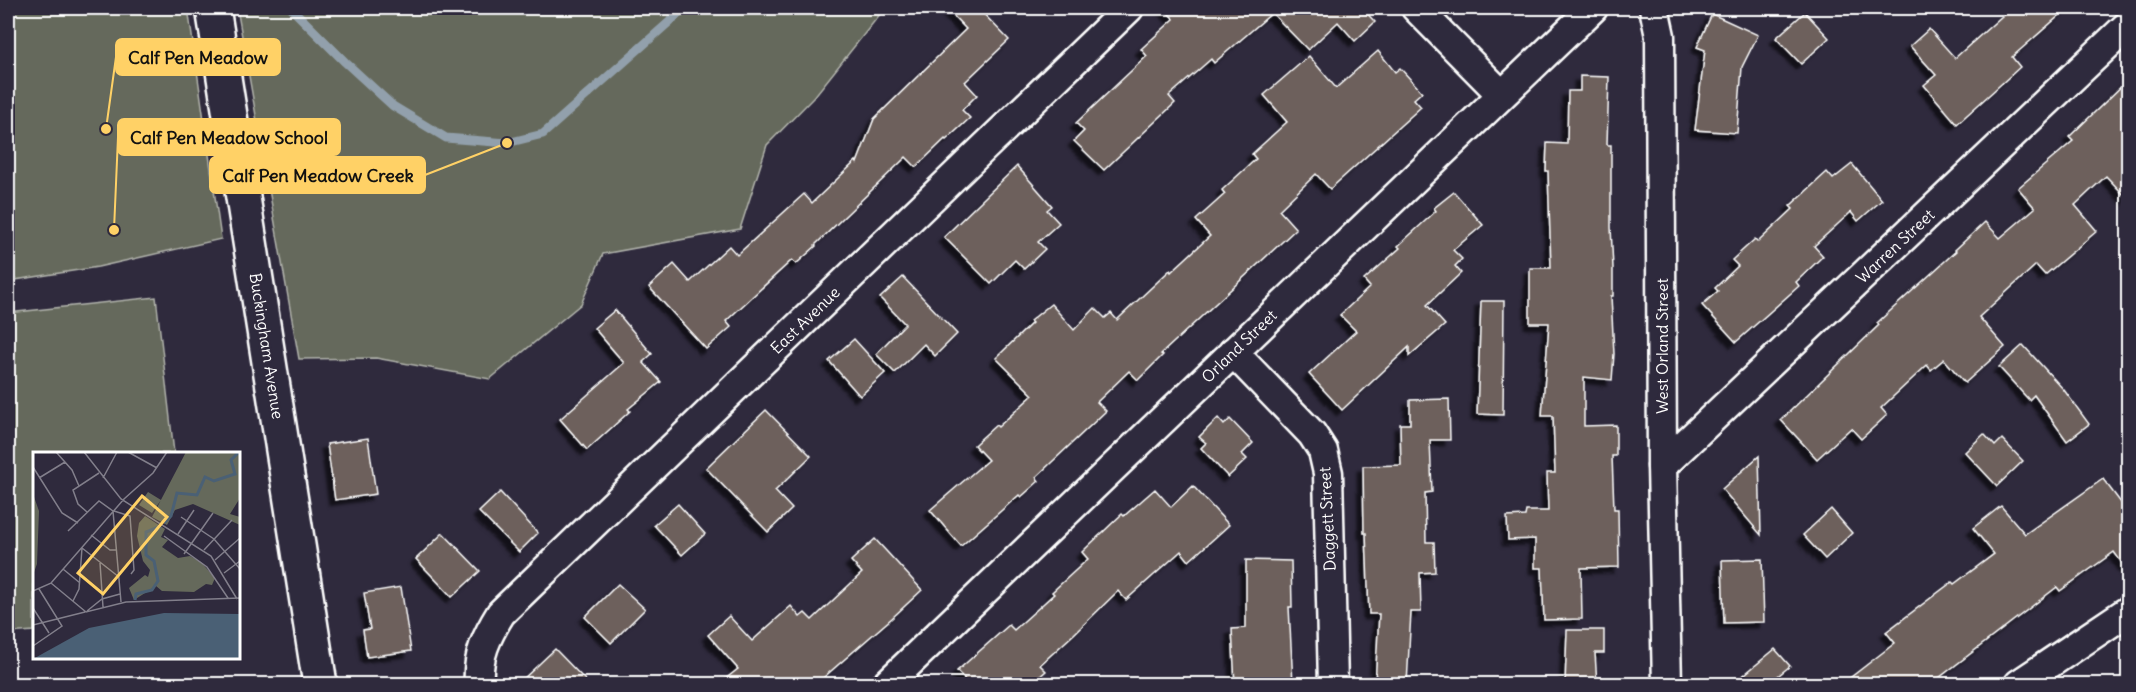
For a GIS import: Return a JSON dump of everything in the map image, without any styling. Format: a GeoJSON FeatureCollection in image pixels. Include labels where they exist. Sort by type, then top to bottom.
{"type":"FeatureCollection","features":[{"type":"Feature","properties":{"kind":"main road","name":"Buckingham Avenue"},"geometry":{"type":"LineString","coordinates":[[214,11],[320,684]]}},
{"type":"Feature","properties":{"kind":"street","name":"East Avenue"},"geometry":{"type":"LineString","coordinates":[[479,684],[480,653],[486,637],[501,613],[1129,8]]}},
{"type":"Feature","properties":{"kind":"street"},"geometry":{"type":"LineString","coordinates":[[1416,8],[1501,94]]}},
{"type":"Feature","properties":{"kind":"street","name":"Orland Street"},"geometry":{"type":"LineString","coordinates":[[887,684],[1593,8]]}},
{"type":"Feature","properties":{"kind":"street","name":"West Orland Street"},"geometry":{"type":"LineString","coordinates":[[1654,8],[1660,36],[1662,466],[1667,684]]}},
{"type":"Feature","properties":{"kind":"street","name":"Warren Street"},"geometry":{"type":"LineString","coordinates":[[1662,466],[2128,25]]}},
{"type":"Feature","properties":{"kind":"street","name":"Daggett Street"},"geometry":{"type":"LineString","coordinates":[[1233,352],[1312,434],[1323,451],[1328,474],[1333,684]]}},
{"type":"Feature","properties":{"kind":"street"},"geometry":{"type":"LineString","coordinates":[[2019,684],[2128,611]]}},
{"type":"Feature","properties":{"kind":"green space"},"geometry":{"type":"Polygon","coordinates":[[[8,8],[188,8],[221,239],[98,267],[8,281],[8,8]]]}},
{"type":"Feature","properties":{"kind":"green space"},"geometry":{"type":"Polygon","coordinates":[[[237,8],[885,8],[814,97],[767,145],[740,229],[603,254],[581,304],[490,379],[376,358],[299,359],[237,8]]]}},
{"type":"Feature","properties":{"kind":"green space"},"geometry":{"type":"Polygon","coordinates":[[[156,297],[174,452],[33,452],[33,631],[8,633],[8,313],[156,297]]]}},
{"type":"Feature","properties":{"kind":"building"},"geometry":{"type":"Polygon","coordinates":[[[946,8],[978,8],[1009,40],[965,82],[977,95],[962,110],[970,118],[916,167],[906,157],[816,246],[796,264],[792,260],[726,321],[731,327],[706,349],[649,287],[674,264],[690,282],[729,246],[737,255],[804,194],[812,203],[856,161],[857,163],[874,119],[966,29],[946,8]]]}},
{"type":"Feature","properties":{"kind":"building"},"geometry":{"type":"Polygon","coordinates":[[[1163,8],[1362,8],[1375,22],[1355,41],[1338,22],[1308,50],[1272,13],[1214,63],[1211,59],[1169,96],[1175,103],[1104,170],[1074,141],[1084,131],[1076,123],[1147,56],[1141,49],[1174,19],[1163,8]]]}},
{"type":"Feature","properties":{"kind":"building"},"geometry":{"type":"Polygon","coordinates":[[[2011,8],[2068,8],[2012,57],[2020,67],[1957,124],[1924,85],[1936,75],[1910,46],[1929,29],[1955,58],[2011,8]]]}},
{"type":"Feature","properties":{"kind":"building"},"geometry":{"type":"Polygon","coordinates":[[[1805,12],[1829,38],[1801,64],[1776,38],[1805,12]]]}},
{"type":"Feature","properties":{"kind":"building"},"geometry":{"type":"Polygon","coordinates":[[[1712,14],[1758,35],[1742,67],[1737,133],[1695,130],[1705,50],[1697,47],[1712,14]]]}},
{"type":"Feature","properties":{"kind":"building"},"geometry":{"type":"Polygon","coordinates":[[[1378,51],[1395,72],[1400,68],[1422,92],[1414,99],[1421,107],[1330,189],[1316,174],[1279,210],[1296,229],[1161,354],[1163,355],[1138,380],[1129,371],[1097,402],[1106,411],[1036,477],[1039,481],[1021,497],[1019,495],[961,546],[930,510],[988,460],[974,445],[1033,395],[996,358],[1032,323],[1030,321],[1051,304],[1074,330],[1095,308],[1105,318],[1111,313],[1117,320],[1210,236],[1196,220],[1225,194],[1222,190],[1256,159],[1252,154],[1287,122],[1264,95],[1309,56],[1336,88],[1378,51]]]}},
{"type":"Feature","properties":{"kind":"building"},"geometry":{"type":"Polygon","coordinates":[[[1580,76],[1609,77],[1607,145],[1611,145],[1613,296],[1611,296],[1614,354],[1612,380],[1584,377],[1584,426],[1616,425],[1616,456],[1612,456],[1614,509],[1618,509],[1619,567],[1581,568],[1582,619],[1544,620],[1542,568],[1535,568],[1535,539],[1508,540],[1507,517],[1525,516],[1526,511],[1548,511],[1547,473],[1555,473],[1553,416],[1542,416],[1549,323],[1530,323],[1530,268],[1551,268],[1548,171],[1546,171],[1547,143],[1567,144],[1568,91],[1580,91],[1580,76]]]}},
{"type":"Feature","properties":{"kind":"building"},"geometry":{"type":"Polygon","coordinates":[[[2128,80],[2128,199],[2106,176],[2075,205],[2097,231],[2045,275],[2036,265],[1979,317],[2005,347],[1965,383],[1944,359],[1931,370],[1927,365],[1881,408],[1887,415],[1861,439],[1851,428],[1817,459],[1781,420],[1879,325],[1877,323],[1985,222],[2000,238],[2035,208],[2018,188],[2073,141],[2069,137],[2128,80]]]}},
{"type":"Feature","properties":{"kind":"building"},"geometry":{"type":"Polygon","coordinates":[[[1852,164],[1882,200],[1858,221],[1851,212],[1814,246],[1823,256],[1796,282],[1799,286],[1736,342],[1702,305],[1718,291],[1715,288],[1738,266],[1732,260],[1755,239],[1758,242],[1793,209],[1790,206],[1827,172],[1833,179],[1852,164]]]}},
{"type":"Feature","properties":{"kind":"building"},"geometry":{"type":"Polygon","coordinates":[[[1017,166],[1052,206],[1047,210],[1059,223],[1038,242],[1045,249],[1024,269],[1015,260],[991,284],[944,237],[1017,166]]]}},
{"type":"Feature","properties":{"kind":"building"},"geometry":{"type":"Polygon","coordinates":[[[1454,192],[1483,225],[1453,250],[1462,259],[1455,266],[1461,273],[1427,305],[1445,325],[1409,356],[1409,347],[1342,410],[1309,374],[1356,331],[1340,315],[1370,287],[1364,280],[1400,248],[1398,246],[1436,211],[1434,208],[1454,192]]]}},
{"type":"Feature","properties":{"kind":"building"},"geometry":{"type":"Polygon","coordinates":[[[903,277],[957,334],[935,356],[924,344],[895,373],[876,354],[905,324],[880,298],[903,277]]]}},
{"type":"Feature","properties":{"kind":"building"},"geometry":{"type":"Polygon","coordinates":[[[1481,301],[1504,301],[1503,415],[1477,414],[1481,301]]]}},
{"type":"Feature","properties":{"kind":"building"},"geometry":{"type":"Polygon","coordinates":[[[615,310],[652,354],[643,362],[661,382],[628,409],[630,411],[587,450],[560,419],[624,363],[594,328],[615,310]]]}},
{"type":"Feature","properties":{"kind":"building"},"geometry":{"type":"Polygon","coordinates":[[[854,339],[885,373],[860,396],[829,361],[854,339]]]}},
{"type":"Feature","properties":{"kind":"building"},"geometry":{"type":"Polygon","coordinates":[[[2023,345],[2064,390],[2089,424],[2067,441],[2034,395],[2029,400],[1999,367],[2023,345]]]}},
{"type":"Feature","properties":{"kind":"building"},"geometry":{"type":"Polygon","coordinates":[[[1449,399],[1450,440],[1430,440],[1432,492],[1425,493],[1426,542],[1434,542],[1435,572],[1420,573],[1421,612],[1411,612],[1407,684],[1375,684],[1379,614],[1369,614],[1363,466],[1401,465],[1400,424],[1410,424],[1410,400],[1449,399]]]}},
{"type":"Feature","properties":{"kind":"building"},"geometry":{"type":"Polygon","coordinates":[[[766,410],[811,456],[775,491],[792,509],[768,532],[706,468],[766,410]]]}},
{"type":"Feature","properties":{"kind":"building"},"geometry":{"type":"Polygon","coordinates":[[[1218,418],[1224,425],[1230,419],[1253,443],[1242,454],[1247,459],[1228,477],[1201,448],[1206,443],[1199,437],[1218,418]]]}},
{"type":"Feature","properties":{"kind":"building"},"geometry":{"type":"Polygon","coordinates":[[[1984,434],[1995,446],[2002,439],[2023,461],[1997,486],[1965,452],[1984,434]]]}},
{"type":"Feature","properties":{"kind":"building"},"geometry":{"type":"Polygon","coordinates":[[[368,438],[376,494],[335,500],[327,444],[368,438]]]}},
{"type":"Feature","properties":{"kind":"building"},"geometry":{"type":"Polygon","coordinates":[[[1759,456],[1761,535],[1722,489],[1759,456]]]}},
{"type":"Feature","properties":{"kind":"building"},"geometry":{"type":"Polygon","coordinates":[[[2103,479],[2128,512],[2128,571],[2114,552],[2060,591],[2057,587],[1931,684],[1842,684],[1895,643],[1886,632],[1952,582],[1954,584],[1994,554],[1973,528],[2001,506],[2025,534],[2103,479]]]}},
{"type":"Feature","properties":{"kind":"building"},"geometry":{"type":"Polygon","coordinates":[[[1193,486],[1229,525],[1189,561],[1181,551],[1126,600],[1118,591],[1040,665],[1046,671],[1031,684],[969,684],[957,671],[1009,625],[1014,630],[1054,594],[1052,592],[1088,559],[1082,552],[1122,514],[1124,516],[1155,489],[1171,507],[1193,486]]]}},
{"type":"Feature","properties":{"kind":"building"},"geometry":{"type":"Polygon","coordinates":[[[500,492],[538,533],[519,552],[479,512],[500,492]]]}},
{"type":"Feature","properties":{"kind":"building"},"geometry":{"type":"Polygon","coordinates":[[[678,504],[705,534],[682,555],[654,525],[678,504]]]}},
{"type":"Feature","properties":{"kind":"building"},"geometry":{"type":"Polygon","coordinates":[[[1831,509],[1852,533],[1825,559],[1803,535],[1831,509]]]}},
{"type":"Feature","properties":{"kind":"building"},"geometry":{"type":"Polygon","coordinates":[[[443,533],[480,571],[452,597],[416,559],[443,533]]]}},
{"type":"Feature","properties":{"kind":"building"},"geometry":{"type":"Polygon","coordinates":[[[875,539],[922,590],[892,618],[816,684],[719,684],[738,669],[708,635],[729,616],[752,641],[791,606],[800,617],[805,613],[812,620],[862,573],[851,561],[875,539]]]}},
{"type":"Feature","properties":{"kind":"building"},"geometry":{"type":"Polygon","coordinates":[[[1762,559],[1764,622],[1724,623],[1722,560],[1762,559]]]}},
{"type":"Feature","properties":{"kind":"building"},"geometry":{"type":"Polygon","coordinates":[[[1246,560],[1291,561],[1292,607],[1289,607],[1293,684],[1235,684],[1232,629],[1246,628],[1246,560]]]}},
{"type":"Feature","properties":{"kind":"building"},"geometry":{"type":"Polygon","coordinates":[[[618,584],[645,609],[611,643],[585,617],[618,584]]]}},
{"type":"Feature","properties":{"kind":"building"},"geometry":{"type":"Polygon","coordinates":[[[401,587],[411,651],[367,657],[363,630],[370,629],[364,593],[401,587]]]}},
{"type":"Feature","properties":{"kind":"building"},"geometry":{"type":"Polygon","coordinates":[[[1567,630],[1604,630],[1604,653],[1595,653],[1597,684],[1565,684],[1567,630]]]}},
{"type":"Feature","properties":{"kind":"building"},"geometry":{"type":"Polygon","coordinates":[[[555,649],[589,684],[518,684],[555,649]]]}},
{"type":"Feature","properties":{"kind":"building"},"geometry":{"type":"Polygon","coordinates":[[[1775,649],[1790,666],[1768,684],[1733,684],[1775,649]]]}},
{"type":"Feature","properties":{"kind":"waterway"},"geometry":{"type":"LineString","coordinates":[[291,8],[393,106],[446,138],[507,143],[543,134],[685,8]]}},
{"type":"Feature","properties":{"kind":"place","name":"Calf Pen Meadow"},"geometry":{"type":"Point","coordinates":[106,129]}},
{"type":"Feature","properties":{"kind":"place","name":"Calf Pen Meadow Creek"},"geometry":{"type":"Point","coordinates":[507,143]}},
{"type":"Feature","properties":{"kind":"place","name":"Calf Pen Meadow School"},"geometry":{"type":"Point","coordinates":[114,230]}}]}
